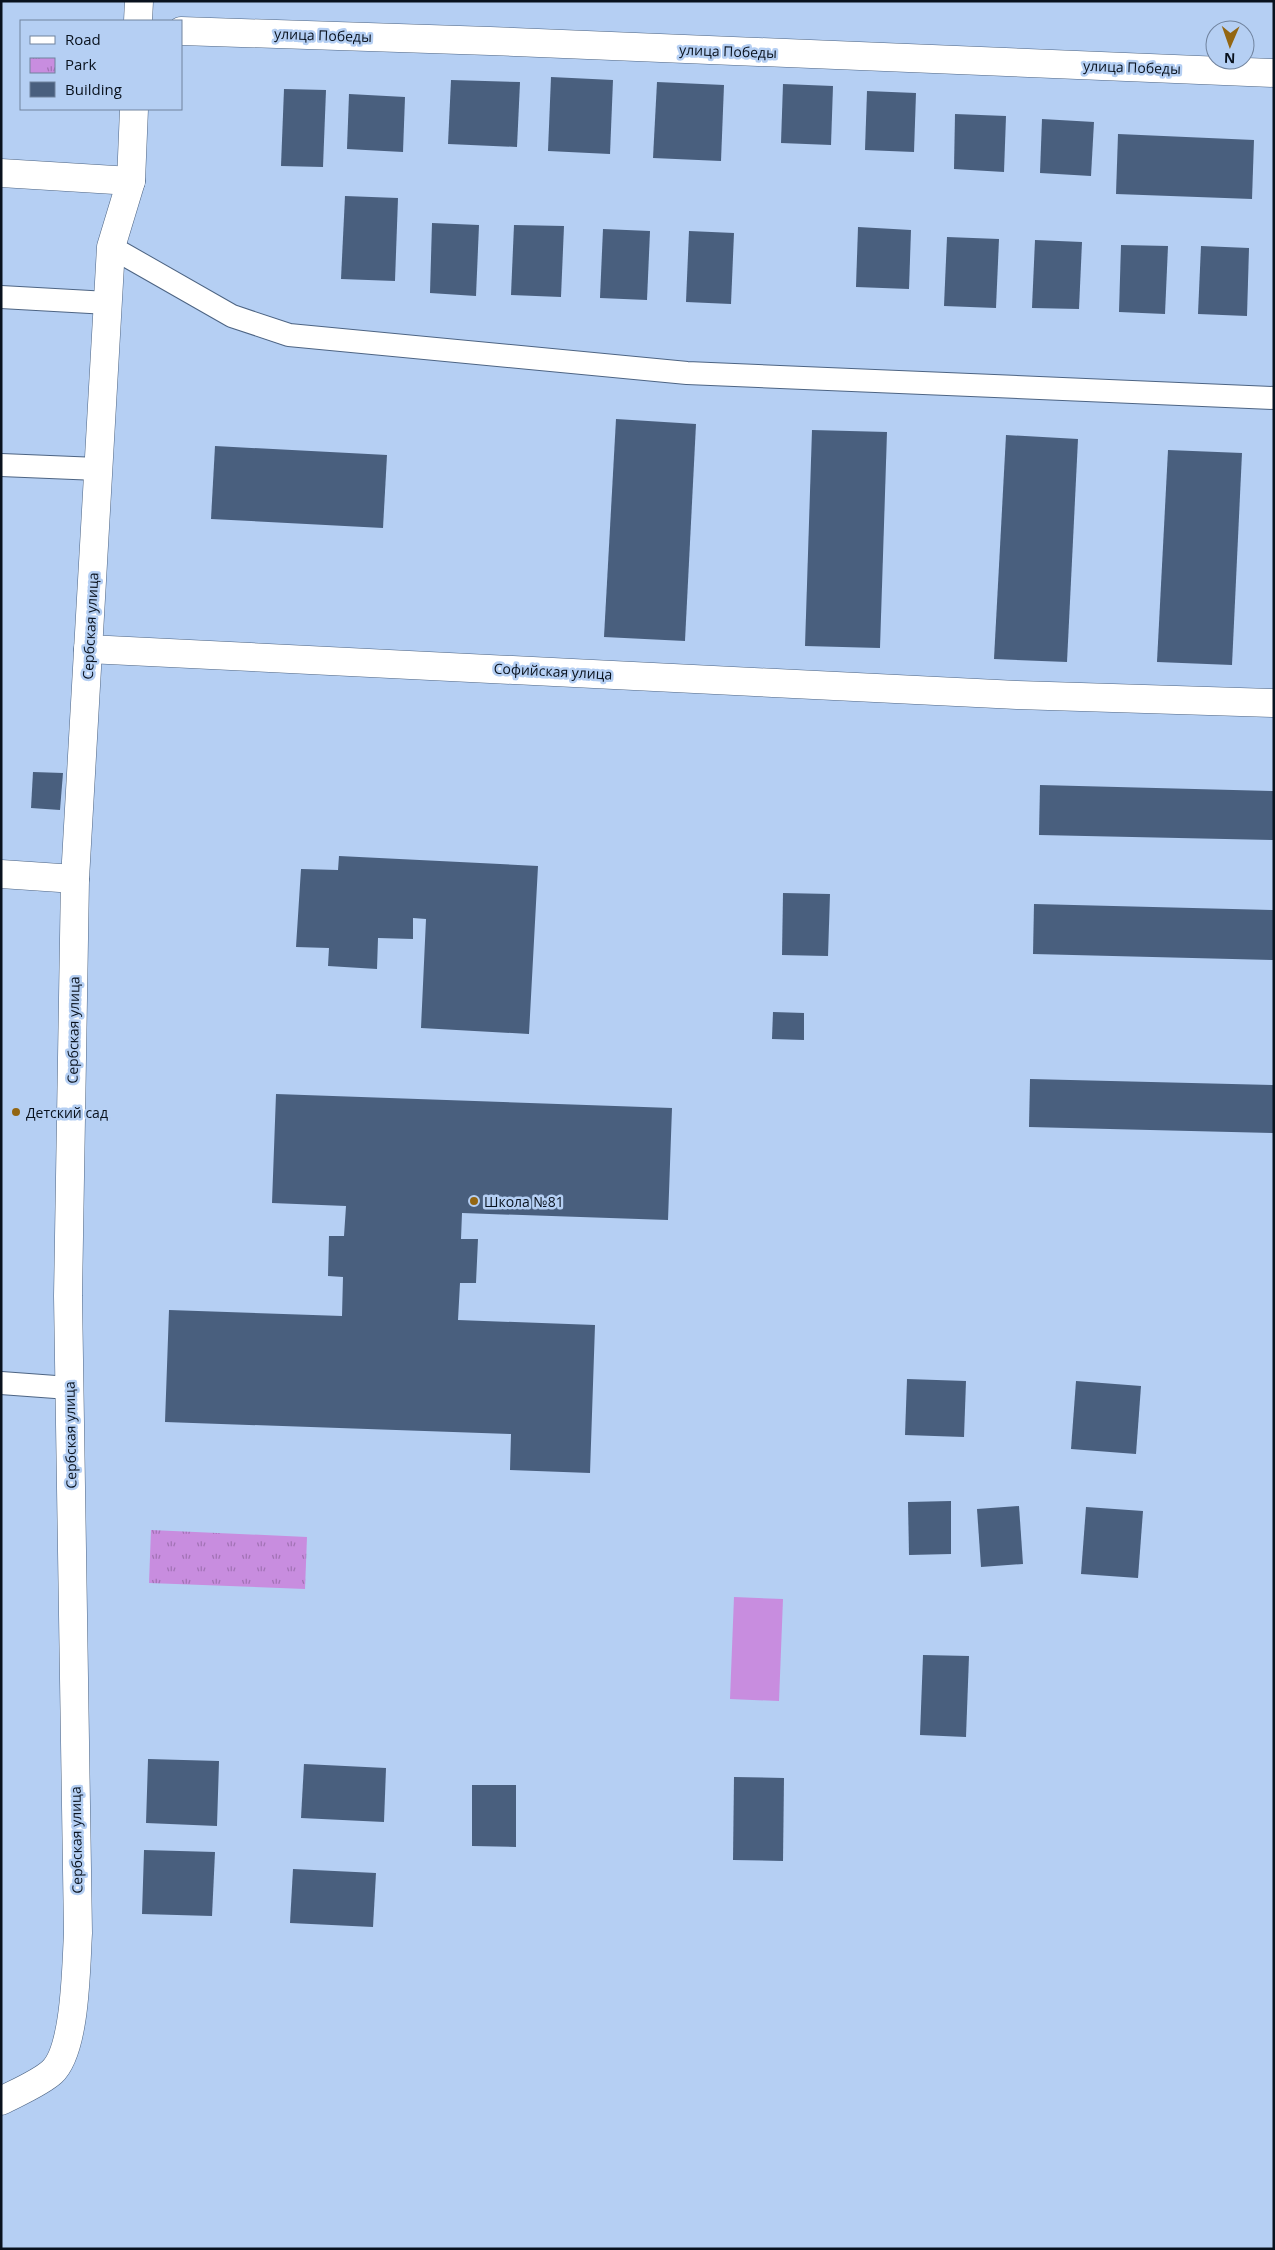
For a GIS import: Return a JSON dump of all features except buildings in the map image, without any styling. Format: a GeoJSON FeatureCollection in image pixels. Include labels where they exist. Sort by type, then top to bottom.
{"type":"FeatureCollection","features":[{"type":"Feature","properties":{"kind":"street"},"geometry":{"type":"LineString","coordinates":[[138,20],[139,1]]}},
{"type":"Feature","properties":{"kind":"street","name":"улица Победы"},"geometry":{"type":"LineString","coordinates":[[182,31],[510,42],[1274,73]]}},
{"type":"Feature","properties":{"kind":"street","name":"Сербская улица"},"geometry":{"type":"LineString","coordinates":[[1,2101],[52,2072],[62,2052],[73,2015],[78,1933],[68,1296],[75,878],[111,247],[131,181],[134,110]]}},
{"type":"Feature","properties":{"kind":"street"},"geometry":{"type":"LineString","coordinates":[[1,173],[131,181]]}},
{"type":"Feature","properties":{"kind":"street","name":"Софийская улица"},"geometry":{"type":"LineString","coordinates":[[88,649],[1017,695],[1274,703]]}},
{"type":"Feature","properties":{"kind":"street"},"geometry":{"type":"LineString","coordinates":[[1,874],[75,878]]}},
{"type":"Feature","properties":{"kind":"lane"},"geometry":{"type":"LineString","coordinates":[[111,247],[232,316],[289,335],[687,373],[1274,398]]}},
{"type":"Feature","properties":{"kind":"lane"},"geometry":{"type":"LineString","coordinates":[[1,297],[108,303]]}},
{"type":"Feature","properties":{"kind":"lane"},"geometry":{"type":"LineString","coordinates":[[1,465],[98,469]]}},
{"type":"Feature","properties":{"kind":"lane"},"geometry":{"type":"LineString","coordinates":[[1,1382],[69,1388]]}},
{"type":"Feature","properties":{"kind":"green space"},"geometry":{"type":"Polygon","coordinates":[[[151,1530],[307,1537],[305,1589],[149,1583],[151,1530]]]}},
{"type":"Feature","properties":{"kind":"green space"},"geometry":{"type":"Polygon","coordinates":[[[734,1597],[783,1599],[779,1701],[730,1699],[734,1597]]]}},
{"type":"Feature","properties":{"kind":"place","name":"Детский сад"},"geometry":{"type":"Point","coordinates":[16,1112]}},
{"type":"Feature","properties":{"kind":"place","name":"Школа №81"},"geometry":{"type":"Point","coordinates":[474,1201]}}]}
